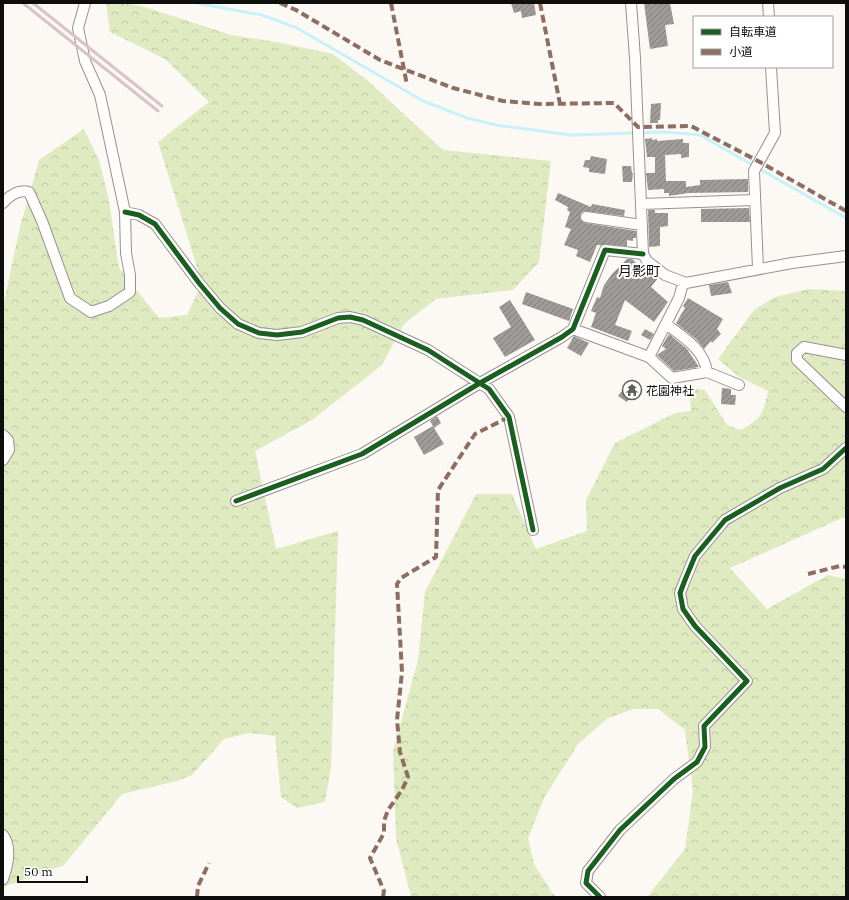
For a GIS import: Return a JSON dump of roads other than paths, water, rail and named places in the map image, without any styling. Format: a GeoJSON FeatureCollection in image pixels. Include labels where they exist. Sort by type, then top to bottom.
{"type":"FeatureCollection","features":[{"type":"Feature","properties":{"kind":"street"},"geometry":{"type":"LineString","coordinates":[[3,203],[10,195],[22,190],[29,192],[42,221],[70,298],[91,312],[109,306],[130,292],[130,275],[126,253],[125,212],[100,95],[83,54],[78,28],[85,3]]}},
{"type":"Feature","properties":{"kind":"street"},"geometry":{"type":"LineString","coordinates":[[631,3],[638,133],[642,254],[647,261],[665,275],[683,283],[758,269],[846,256]]}},
{"type":"Feature","properties":{"kind":"street"},"geometry":{"type":"LineString","coordinates":[[768,3],[769,16]]}},
{"type":"Feature","properties":{"kind":"street"},"geometry":{"type":"LineString","coordinates":[[758,269],[754,200],[756,166],[775,133],[771,68]]}},
{"type":"Feature","properties":{"kind":"street"},"geometry":{"type":"LineString","coordinates":[[641,204],[754,200]]}},
{"type":"Feature","properties":{"kind":"street"},"geometry":{"type":"LineString","coordinates":[[125,212],[139,215],[155,224],[199,283],[220,308],[238,324],[259,333],[277,335],[302,332],[338,318],[350,317],[363,320],[428,350],[489,389],[509,417],[533,530]]}},
{"type":"Feature","properties":{"kind":"street"},"geometry":{"type":"LineString","coordinates":[[586,217],[642,225]]}},
{"type":"Feature","properties":{"kind":"street"},"geometry":{"type":"LineString","coordinates":[[236,501],[362,454],[573,329],[605,250],[642,254]]}},
{"type":"Feature","properties":{"kind":"street"},"geometry":{"type":"LineString","coordinates":[[648,357],[679,298],[683,283]]}},
{"type":"Feature","properties":{"kind":"street"},"geometry":{"type":"LineString","coordinates":[[666,324],[692,344],[706,362],[707,372]]}},
{"type":"Feature","properties":{"kind":"street"},"geometry":{"type":"LineString","coordinates":[[573,329],[648,357],[672,378],[707,372],[739,385]]}},
{"type":"Feature","properties":{"kind":"street"},"geometry":{"type":"LineString","coordinates":[[846,355],[804,347],[797,353],[797,360],[846,407]]}},
{"type":"Feature","properties":{"kind":"street"},"geometry":{"type":"LineString","coordinates":[[3,435],[8,440],[9,450],[3,460]]}},
{"type":"Feature","properties":{"kind":"street"},"geometry":{"type":"LineString","coordinates":[[600,897],[586,883],[588,871],[620,830],[674,780],[697,762],[705,747],[704,726],[747,681],[695,626],[683,609],[680,593],[695,556],[725,520],[780,488],[823,469],[846,448]]}},
{"type":"Feature","properties":{"kind":"street"},"geometry":{"type":"LineString","coordinates":[[3,835],[8,841],[7,866],[3,879]]}},
{"type":"Feature","properties":{"kind":"waterway"},"geometry":{"type":"LineString","coordinates":[[196,3],[262,15],[297,28],[423,101],[467,118],[496,125],[571,135],[665,132],[700,135],[846,218]]}},
{"type":"Feature","properties":{"kind":"railway"},"geometry":{"type":"LineString","coordinates":[[23,3],[158,111]]}},
{"type":"Feature","properties":{"kind":"railway"},"geometry":{"type":"LineString","coordinates":[[33,3],[162,106]]}},
{"type":"Feature","properties":{"kind":"place","name":"花園神社"},"geometry":{"type":"Point","coordinates":[632,390]}},
{"type":"Feature","properties":{"kind":"district","name":"月影町"},"geometry":{"type":"Point","coordinates":[639,271]}}]}
